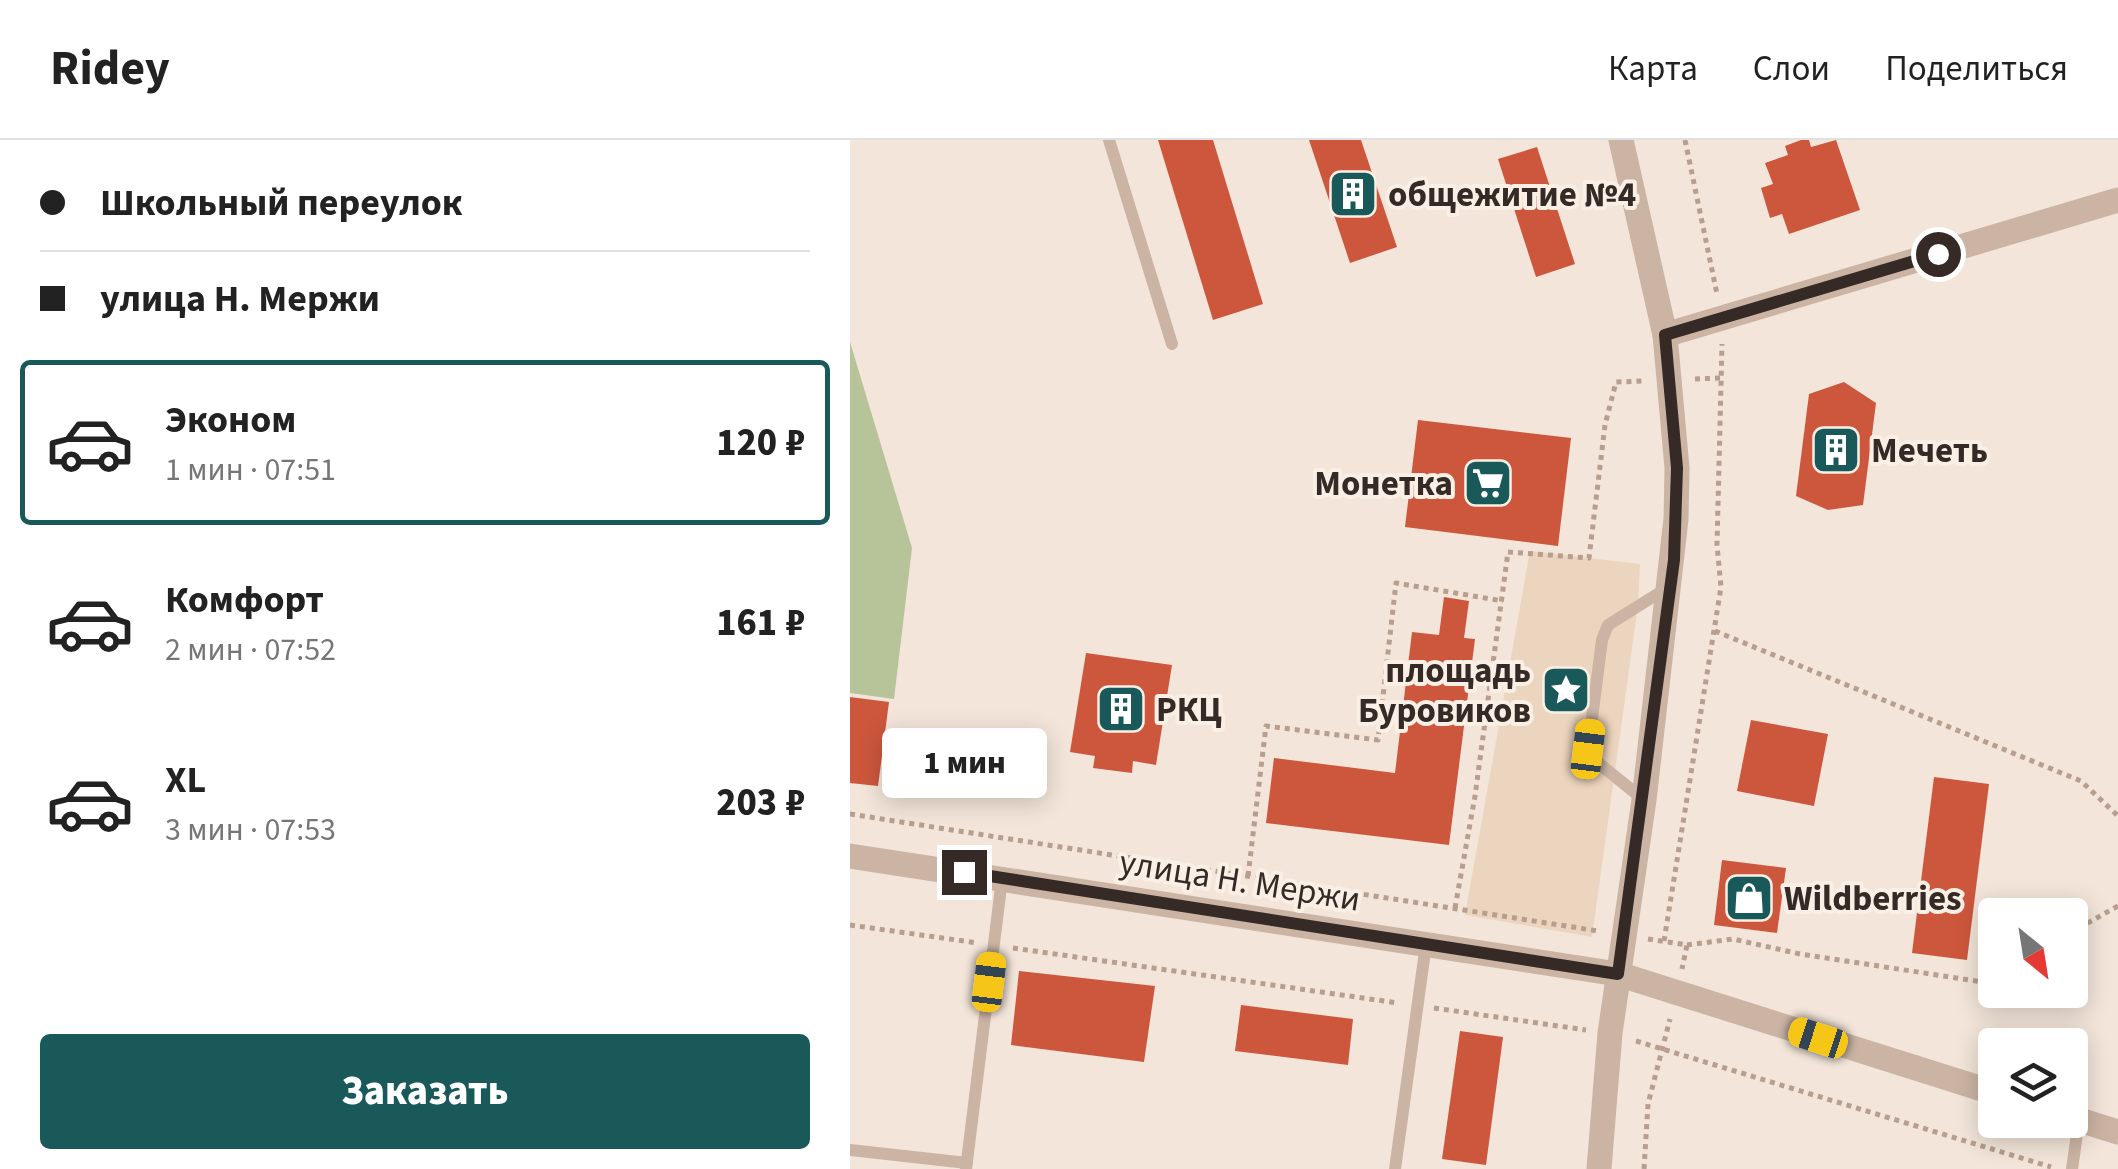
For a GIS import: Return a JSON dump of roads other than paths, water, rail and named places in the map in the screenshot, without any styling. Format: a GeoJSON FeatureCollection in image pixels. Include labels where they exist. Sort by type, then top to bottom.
{"type":"FeatureCollection","features":[{"type":"Feature","properties":{"kind":"street"},"geometry":{"type":"LineString","coordinates":[[1600,1169],[1610,1033],[1675,546],[1677,468],[1665,335],[1622,140]]}},
{"type":"Feature","properties":{"kind":"street"},"geometry":{"type":"LineString","coordinates":[[1665,335],[2118,200]]}},
{"type":"Feature","properties":{"kind":"street","name":"улица Н. Мержи"},"geometry":{"type":"LineString","coordinates":[[850,856],[1618,974],[1978,1088]]}},
{"type":"Feature","properties":{"kind":"street"},"geometry":{"type":"LineString","coordinates":[[2088,1122],[2118,1132]]}},
{"type":"Feature","properties":{"kind":"lane"},"geometry":{"type":"LineString","coordinates":[[1109,140],[1172,344]]}},
{"type":"Feature","properties":{"kind":"lane"},"geometry":{"type":"LineString","coordinates":[[1644,800],[1596,761],[1588,749],[1602,640],[1608,624],[1670,586]]}},
{"type":"Feature","properties":{"kind":"lane"},"geometry":{"type":"LineString","coordinates":[[850,1150],[966,1166],[1002,878]]}},
{"type":"Feature","properties":{"kind":"lane"},"geometry":{"type":"LineString","coordinates":[[1396,1169],[1426,944]]}},
{"type":"Feature","properties":{"kind":"lane"},"geometry":{"type":"LineString","coordinates":[[2072,1169],[2074,1138]]}},
{"type":"Feature","properties":{"kind":"place","name":"общежитие №4"},"geometry":{"type":"Point","coordinates":[1353,194]}},
{"type":"Feature","properties":{"kind":"place","name":"Мечеть"},"geometry":{"type":"Point","coordinates":[1836,450]}},
{"type":"Feature","properties":{"kind":"place","name":"Монетка"},"geometry":{"type":"Point","coordinates":[1488,483]}},
{"type":"Feature","properties":{"kind":"place","name":"площадь Буровиков"},"geometry":{"type":"Point","coordinates":[1566,690]}},
{"type":"Feature","properties":{"kind":"place","name":"РКЦ"},"geometry":{"type":"Point","coordinates":[1121,709]}},
{"type":"Feature","properties":{"kind":"place","name":"Wildberries"},"geometry":{"type":"Point","coordinates":[1749,898]}}]}
